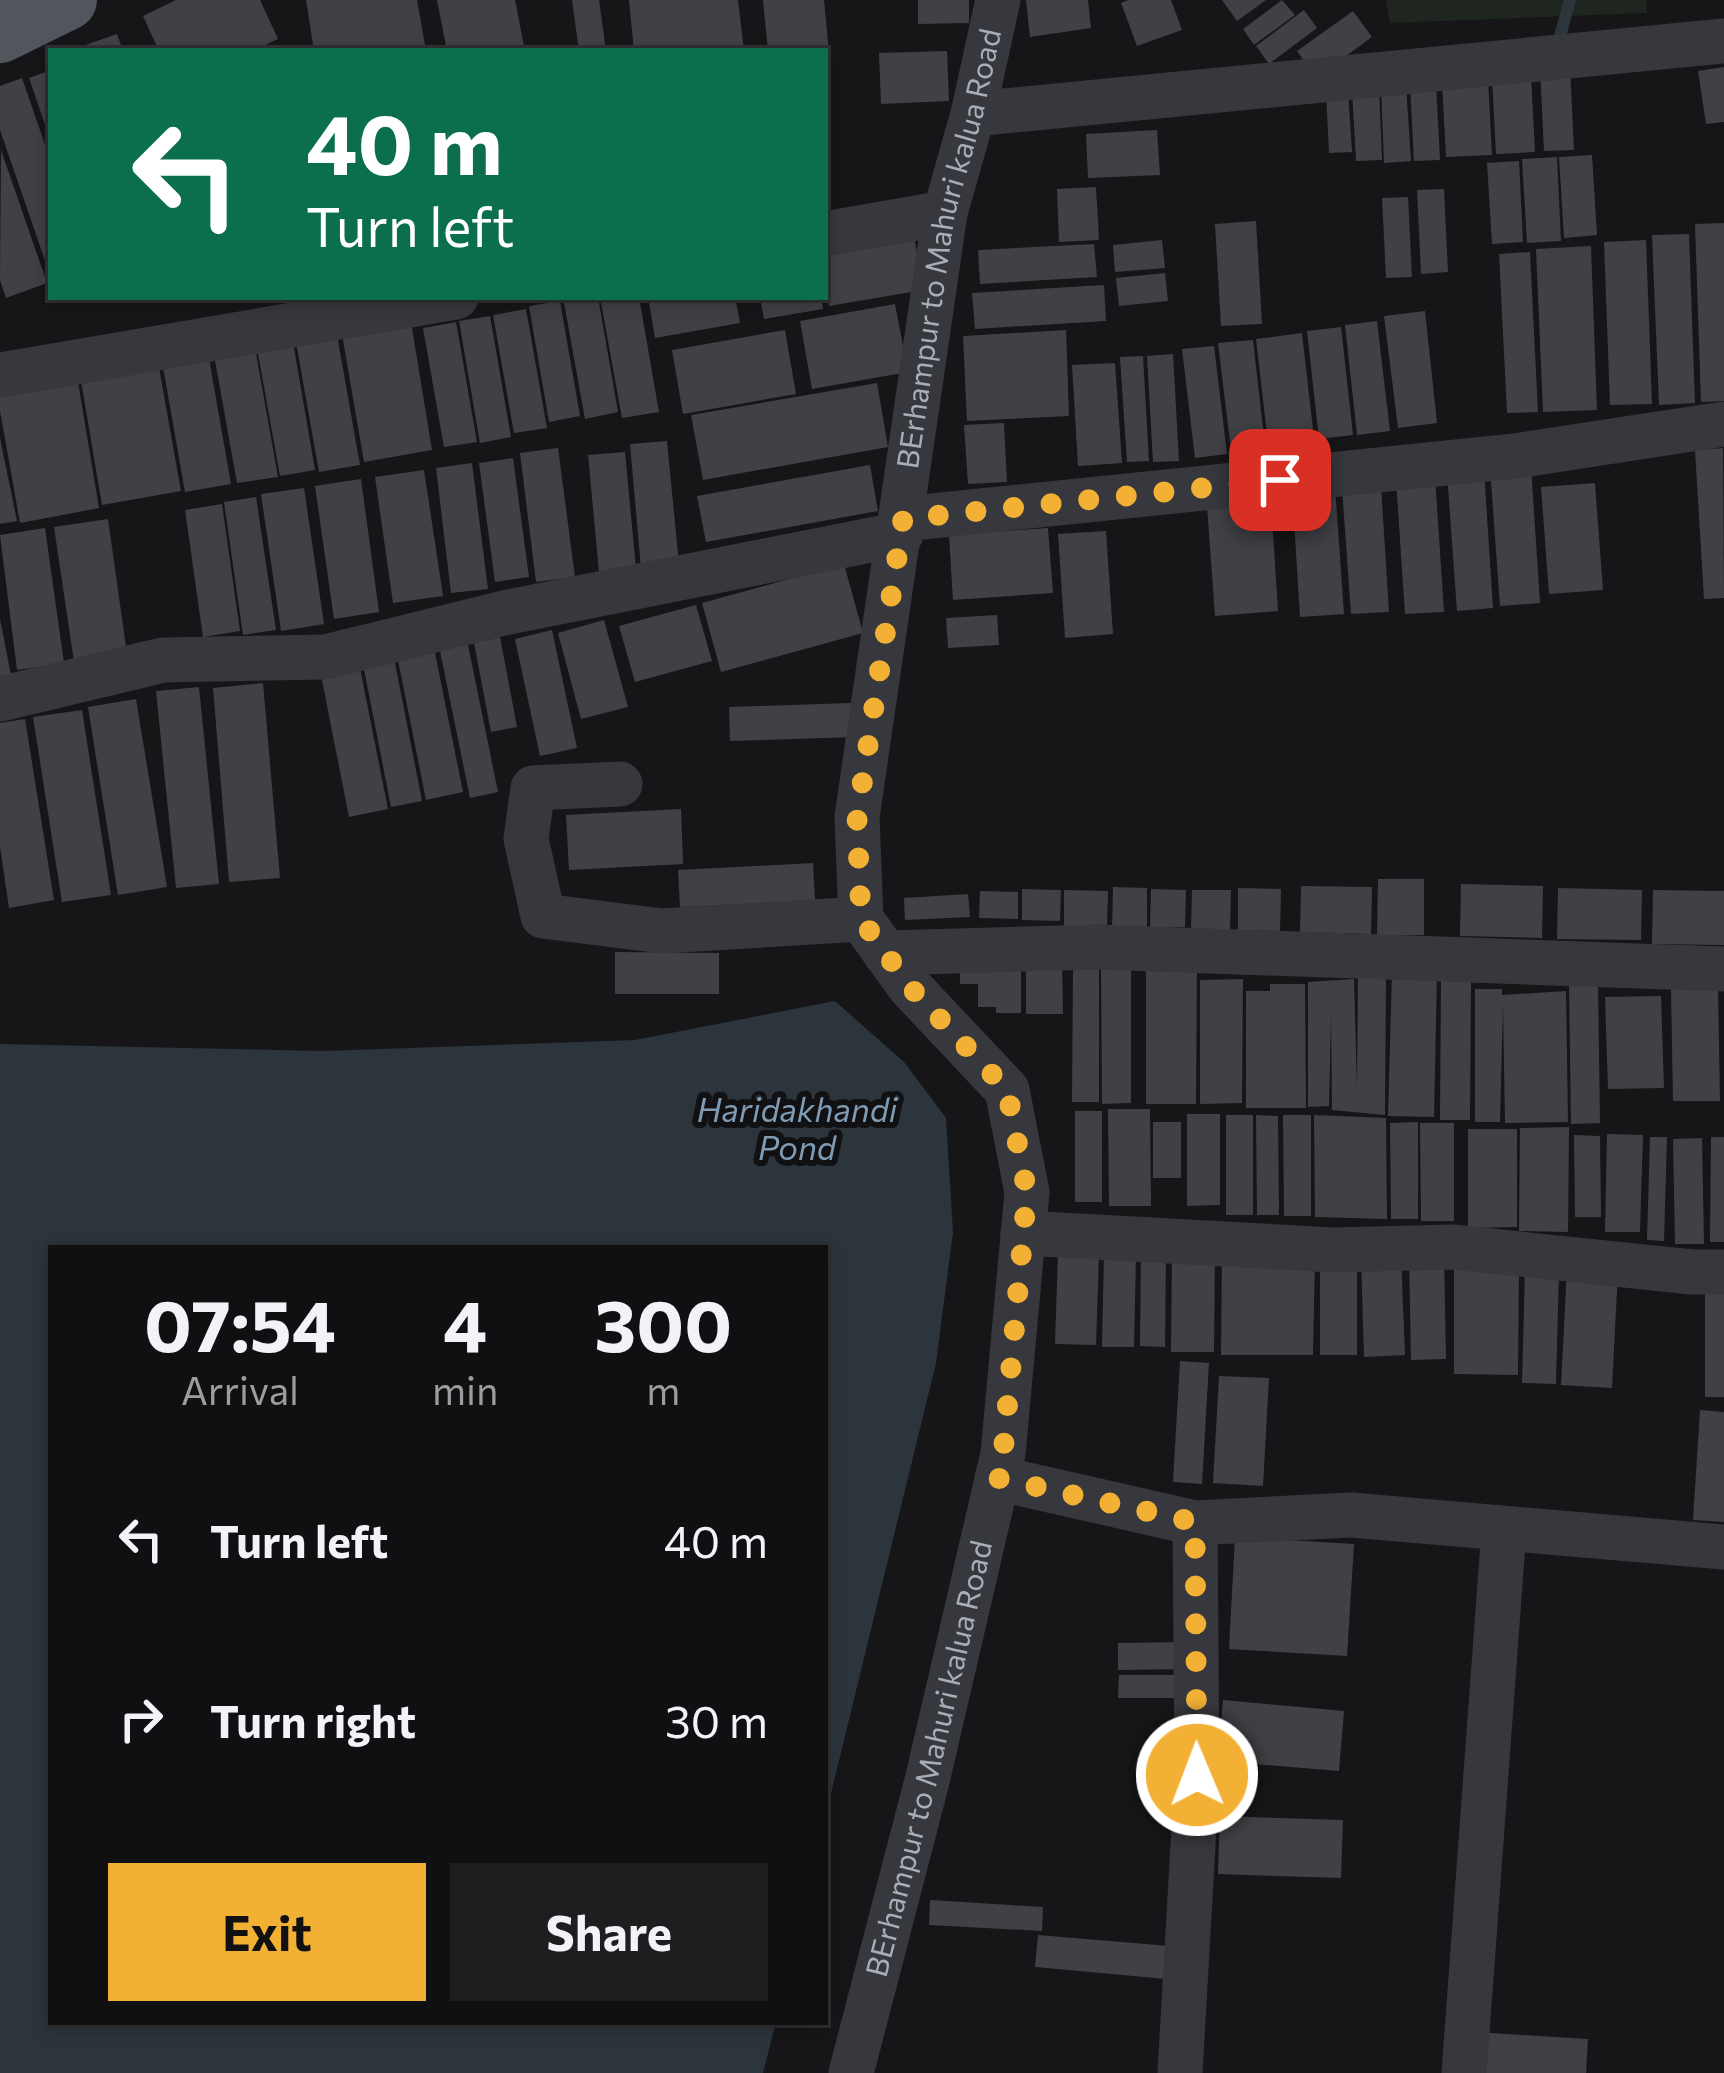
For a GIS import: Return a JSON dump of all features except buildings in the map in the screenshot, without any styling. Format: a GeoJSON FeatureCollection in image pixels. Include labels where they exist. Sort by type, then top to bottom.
{"type":"FeatureCollection","features":[{"type":"Feature","properties":{"kind":"main road"},"geometry":{"type":"LineString","coordinates":[[0,34],[67,0]]}},
{"type":"Feature","properties":{"kind":"street","name":"BErhampur to Mahuri kalua Road"},"geometry":{"type":"LineString","coordinates":[[850,2073],[927,1781],[1003,1454],[1027,1192],[1007,1090],[910,987],[873,936],[857,817],[945,214],[998,0]]}},
{"type":"Feature","properties":{"kind":"street"},"geometry":{"type":"LineString","coordinates":[[973,115],[1724,41]]}},
{"type":"Feature","properties":{"kind":"street"},"geometry":{"type":"LineString","coordinates":[[828,234],[945,214]]}},
{"type":"Feature","properties":{"kind":"street"},"geometry":{"type":"LineString","coordinates":[[0,375],[438,300]]}},
{"type":"Feature","properties":{"kind":"street"},"geometry":{"type":"LineString","coordinates":[[0,699],[164,660],[325,657],[902,526],[1515,456],[1724,424]]}},
{"type":"Feature","properties":{"kind":"street"},"geometry":{"type":"LineString","coordinates":[[620,784],[532,788],[526,838],[543,916],[662,931],[1724,969]]}},
{"type":"Feature","properties":{"kind":"street"},"geometry":{"type":"LineString","coordinates":[[1023,1233],[1333,1250],[1452,1247],[1691,1273],[1724,1272]]}},
{"type":"Feature","properties":{"kind":"street"},"geometry":{"type":"LineString","coordinates":[[997,1478],[1195,1522],[1351,1515],[1724,1547]]}},
{"type":"Feature","properties":{"kind":"street"},"geometry":{"type":"LineString","coordinates":[[1180,2073],[1197,1775],[1195,1522]]}},
{"type":"Feature","properties":{"kind":"street"},"geometry":{"type":"LineString","coordinates":[[1464,2073],[1504,1528]]}},
{"type":"Feature","properties":{"kind":"shaded area"},"geometry":{"type":"Polygon","coordinates":[[[1386,0],[1646,0],[1647,13],[1390,23],[1386,0]]]}},
{"type":"Feature","properties":{"kind":"water","name":"Haridakhandi Pond"},"geometry":{"type":"Polygon","coordinates":[[[835,1001],[904,1062],[946,1118],[953,1232],[936,1363],[828,1806],[828,1245],[48,1245],[48,2025],[775,2025],[763,2073],[0,2073],[0,1044],[324,1051],[635,1040],[835,1001]]]}},
{"type":"Feature","properties":{"kind":"waterway"},"geometry":{"type":"LineString","coordinates":[[1557,47],[1570,0]]}},
{"type":"Feature","properties":{"kind":"route"},"geometry":{"type":"LineString","coordinates":[[1197,1775],[1195,1522],[997,1478],[1027,1192],[1007,1090],[910,987],[861,919],[857,817],[903,519],[1280,480]]}}]}
